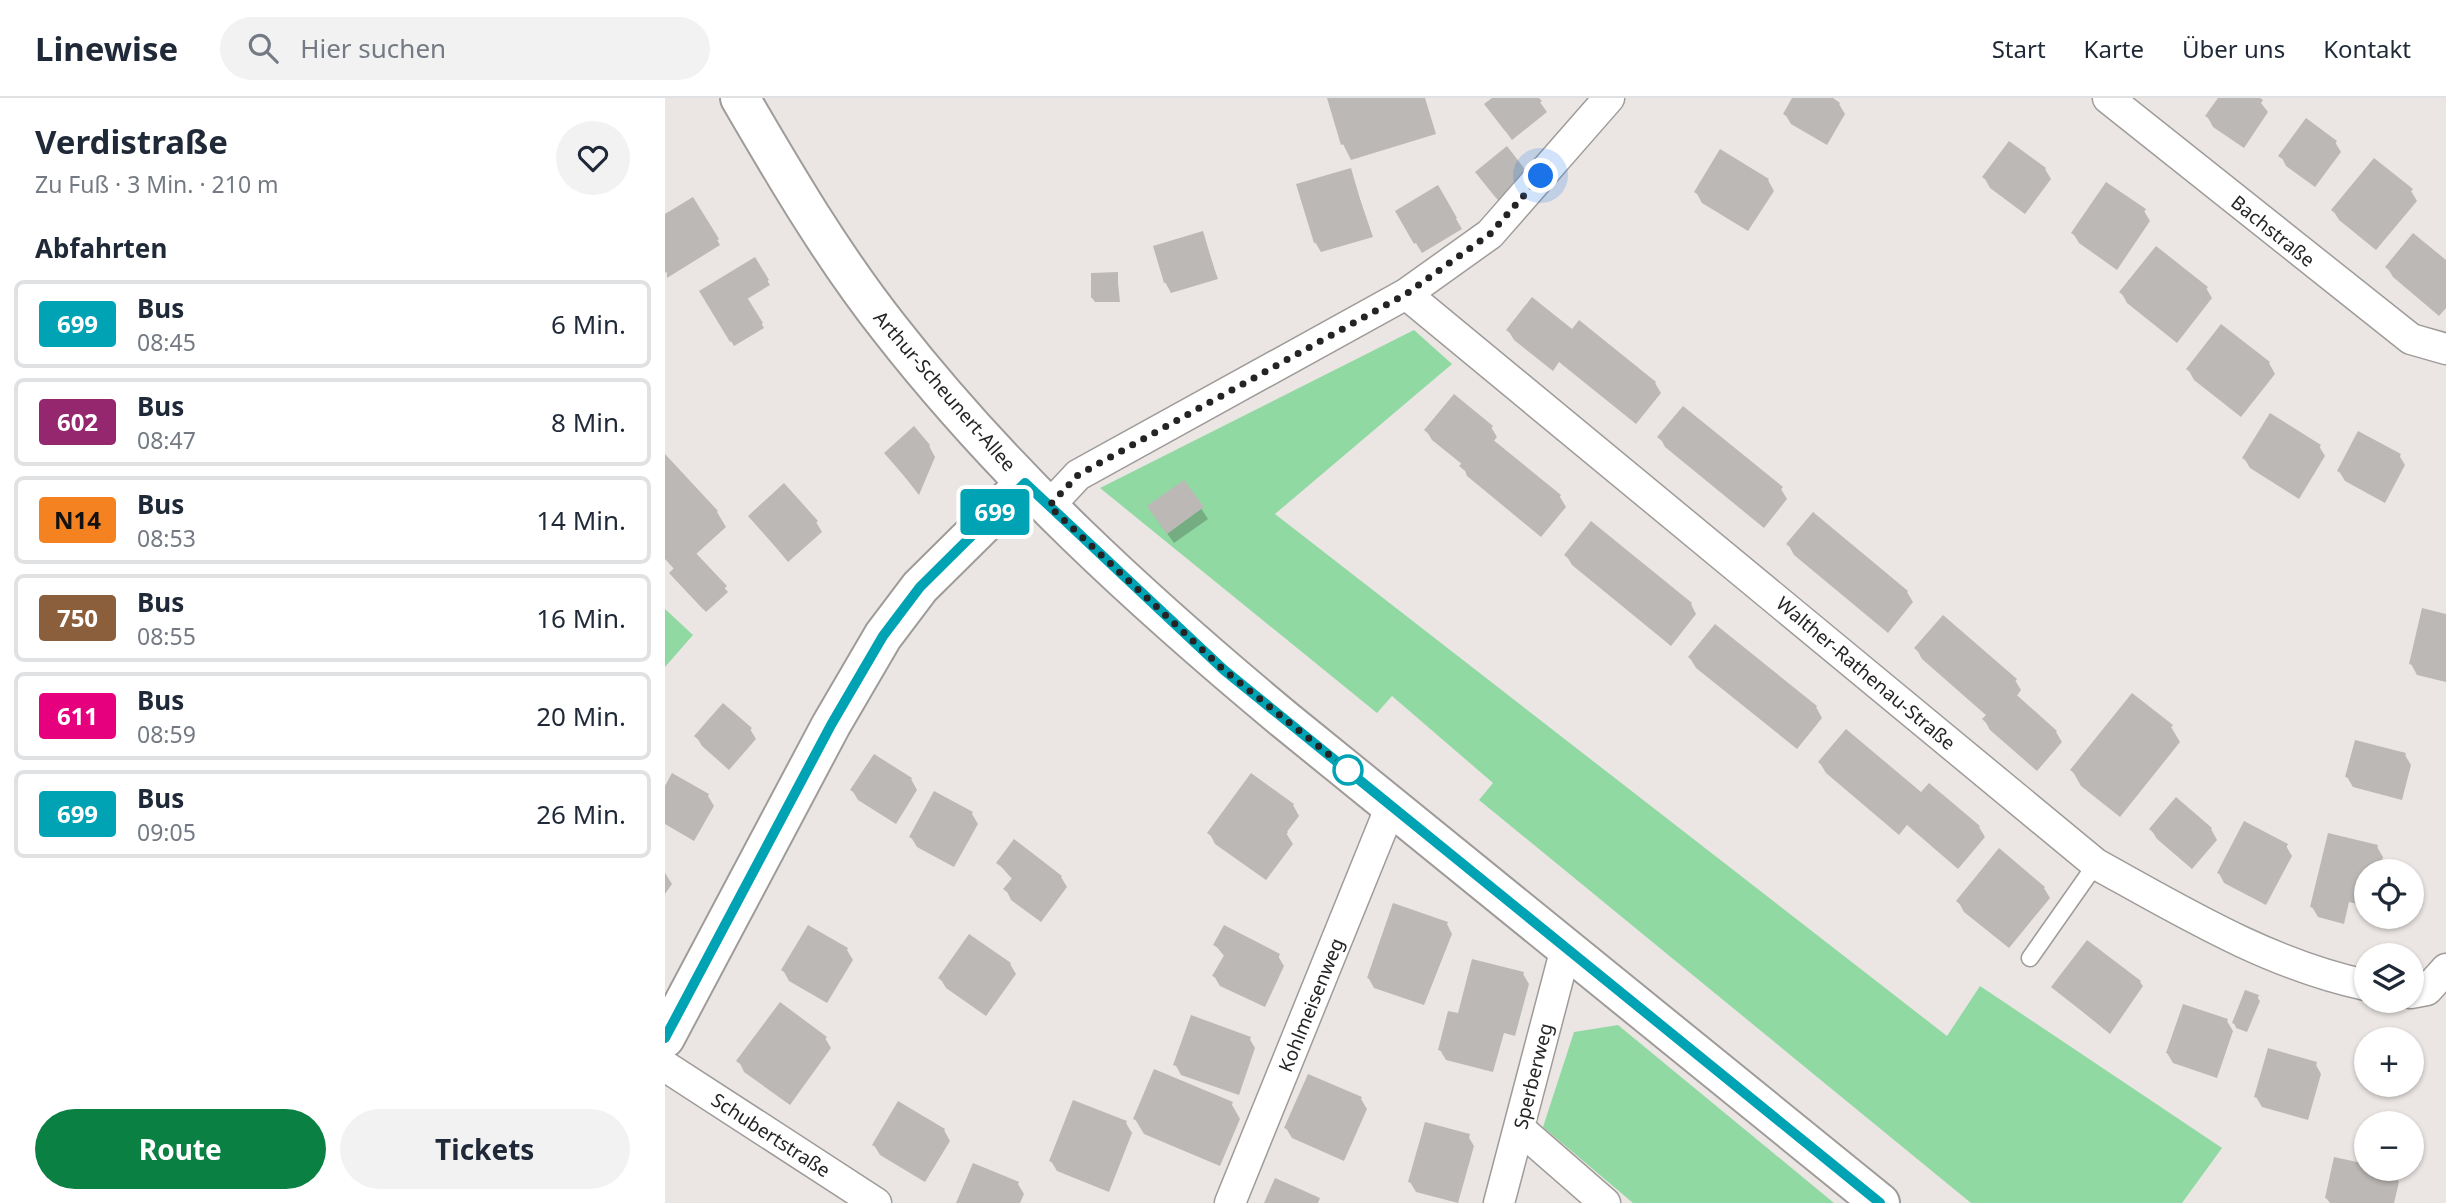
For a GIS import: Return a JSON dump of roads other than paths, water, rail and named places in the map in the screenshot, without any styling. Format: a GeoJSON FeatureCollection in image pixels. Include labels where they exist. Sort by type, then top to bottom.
{"type":"FeatureCollection","features":[{"type":"Feature","properties":{"kind":"main road","name":"Arthur-Scheunert-Allee"},"geometry":{"type":"LineString","coordinates":[[740,98],[821,231],[889,328],[941,393],[1037,494],[1224,670],[1880,1203]]}},
{"type":"Feature","properties":{"kind":"main road"},"geometry":{"type":"LineString","coordinates":[[665,1038],[831,725],[883,636],[927,579],[1037,494]]}},
{"type":"Feature","properties":{"kind":"street"},"geometry":{"type":"LineString","coordinates":[[1037,494],[1078,475],[1406,294],[1490,234],[1609,98]]}},
{"type":"Feature","properties":{"kind":"street","name":"Bachstraße"},"geometry":{"type":"LineString","coordinates":[[2108,98],[2411,339],[2446,349]]}},
{"type":"Feature","properties":{"kind":"street","name":"Walther-Rathenau-Straße"},"geometry":{"type":"LineString","coordinates":[[1406,294],[2096,864],[2223,933],[2339,979],[2354,982]]}},
{"type":"Feature","properties":{"kind":"street","name":"Kohlmeisenweg"},"geometry":{"type":"LineString","coordinates":[[1230,1203],[1391,806]]}},
{"type":"Feature","properties":{"kind":"street","name":"Sperberweg"},"geometry":{"type":"LineString","coordinates":[[1499,1203],[1566,948]]}},
{"type":"Feature","properties":{"kind":"street","name":"Schubertstraße"},"geometry":{"type":"LineString","coordinates":[[665,1066],[876,1203]]}},
{"type":"Feature","properties":{"kind":"street"},"geometry":{"type":"LineString","coordinates":[[1520,1129],[1605,1203]]}},
{"type":"Feature","properties":{"kind":"lane"},"geometry":{"type":"LineString","coordinates":[[2030,958],[2096,864]]}}]}
